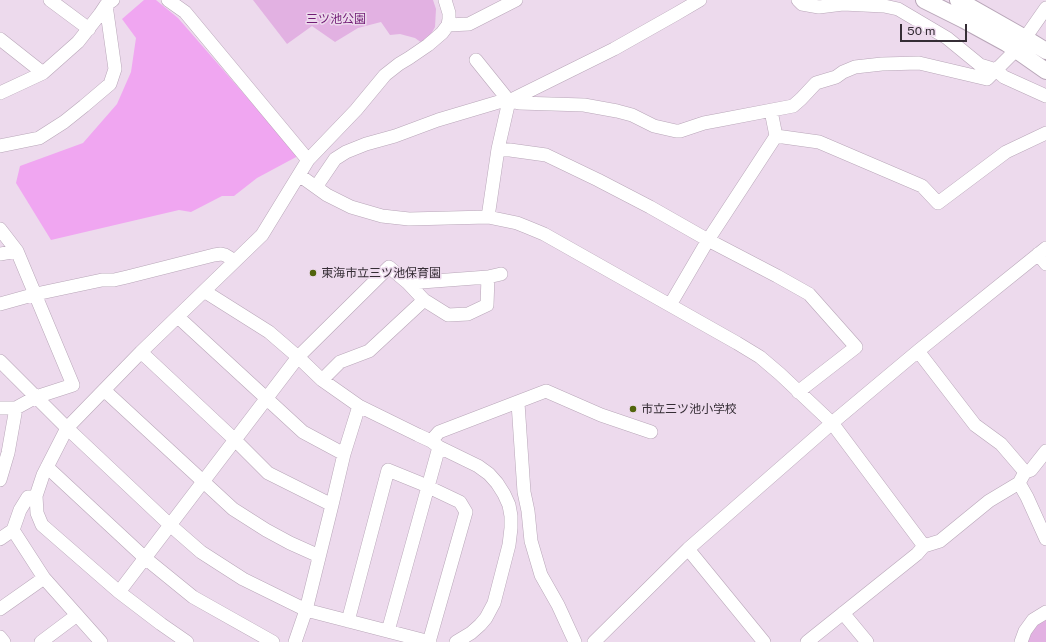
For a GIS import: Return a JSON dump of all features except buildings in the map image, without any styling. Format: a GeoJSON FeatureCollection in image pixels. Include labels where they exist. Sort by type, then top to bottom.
{"type":"FeatureCollection","features":[{"type":"Feature","properties":{"kind":"main road"},"geometry":{"type":"LineString","coordinates":[[924,0],[1006,43],[1020,44],[1046,51]]}},
{"type":"Feature","properties":{"kind":"main road"},"geometry":{"type":"LineString","coordinates":[[958,0],[1020,44],[1046,71]]}},
{"type":"Feature","properties":{"kind":"street"},"geometry":{"type":"LineString","coordinates":[[50,0],[89,29]]}},
{"type":"Feature","properties":{"kind":"street"},"geometry":{"type":"LineString","coordinates":[[168,0],[185,12],[308,160]]}},
{"type":"Feature","properties":{"kind":"street"},"geometry":{"type":"LineString","coordinates":[[187,642],[118,592],[42,525],[37,513],[36,496],[43,475],[67,428],[141,352],[262,235],[308,160],[356,110],[385,75],[428,45],[442,33],[448,25],[449,19],[449,13],[444,0]]}},
{"type":"Feature","properties":{"kind":"street"},"geometry":{"type":"LineString","coordinates":[[448,25],[468,24],[516,0]]}},
{"type":"Feature","properties":{"kind":"street"},"geometry":{"type":"LineString","coordinates":[[509,101],[614,49],[700,0]]}},
{"type":"Feature","properties":{"kind":"street"},"geometry":{"type":"LineString","coordinates":[[798,0],[802,4],[819,7],[840,2],[843,4],[884,6],[898,9],[947,38],[980,65],[996,70],[1004,77],[1046,96]]}},
{"type":"Feature","properties":{"kind":"street"},"geometry":{"type":"LineString","coordinates":[[0,93],[43,73],[78,42],[109,3]]}},
{"type":"Feature","properties":{"kind":"street"},"geometry":{"type":"LineString","coordinates":[[2,143],[39,138],[64,122],[110,84],[115,69],[109,3]]}},
{"type":"Feature","properties":{"kind":"street"},"geometry":{"type":"LineString","coordinates":[[316,187],[335,159],[346,152],[438,120],[502,101],[509,101],[519,104],[584,105],[632,115],[654,126],[680,131],[704,123],[793,106],[816,83],[836,77],[855,67],[882,64],[919,64],[987,79],[1020,44],[1046,8]]}},
{"type":"Feature","properties":{"kind":"street"},"geometry":{"type":"LineString","coordinates":[[0,39],[43,73]]}},
{"type":"Feature","properties":{"kind":"street"},"geometry":{"type":"LineString","coordinates":[[476,60],[509,101]]}},
{"type":"Feature","properties":{"kind":"street"},"geometry":{"type":"LineString","coordinates":[[488,218],[498,149],[509,101]]}},
{"type":"Feature","properties":{"kind":"street"},"geometry":{"type":"LineString","coordinates":[[670,305],[708,240],[776,136],[771,111]]}},
{"type":"Feature","properties":{"kind":"street"},"geometry":{"type":"LineString","coordinates":[[776,136],[819,142],[922,186],[938,203],[1006,152],[1046,133]]}},
{"type":"Feature","properties":{"kind":"street"},"geometry":{"type":"LineString","coordinates":[[498,149],[546,154],[637,200],[809,294],[856,347],[798,392]]}},
{"type":"Feature","properties":{"kind":"street"},"geometry":{"type":"LineString","coordinates":[[299,175],[327,195],[352,208],[382,216],[409,219],[488,218],[517,223],[544,234],[737,343],[760,357],[832,423],[924,546]]}},
{"type":"Feature","properties":{"kind":"street"},"geometry":{"type":"LineString","coordinates":[[0,229],[17,251],[73,385],[36,397],[16,408],[0,408]]}},
{"type":"Feature","properties":{"kind":"street"},"geometry":{"type":"LineString","coordinates":[[0,254],[17,251]]}},
{"type":"Feature","properties":{"kind":"street"},"geometry":{"type":"LineString","coordinates":[[0,304],[36,294],[102,280],[114,280],[214,255],[225,255],[235,261]]}},
{"type":"Feature","properties":{"kind":"street"},"geometry":{"type":"LineString","coordinates":[[594,642],[688,549],[832,423],[918,351],[1043,255]]}},
{"type":"Feature","properties":{"kind":"street"},"geometry":{"type":"LineString","coordinates":[[118,592],[298,357],[389,267],[408,282],[424,300],[448,314],[468,314],[487,305],[488,277]]}},
{"type":"Feature","properties":{"kind":"street"},"geometry":{"type":"LineString","coordinates":[[408,282],[488,277],[501,274]]}},
{"type":"Feature","properties":{"kind":"street"},"geometry":{"type":"LineString","coordinates":[[204,291],[269,332],[322,380],[359,406],[478,466],[489,474],[504,494],[509,505],[511,528],[509,545],[494,603],[486,618],[475,630],[456,642]]}},
{"type":"Feature","properties":{"kind":"street"},"geometry":{"type":"LineString","coordinates":[[322,380],[340,362],[369,351],[424,300]]}},
{"type":"Feature","properties":{"kind":"street"},"geometry":{"type":"LineString","coordinates":[[178,316],[304,432],[344,454]]}},
{"type":"Feature","properties":{"kind":"street"},"geometry":{"type":"LineString","coordinates":[[918,351],[975,425],[1002,444],[1022,477],[1027,497],[1046,539]]}},
{"type":"Feature","properties":{"kind":"street"},"geometry":{"type":"LineString","coordinates":[[141,352],[268,473],[332,506]]}},
{"type":"Feature","properties":{"kind":"street"},"geometry":{"type":"LineString","coordinates":[[0,361],[67,428],[170,525],[201,552],[243,579],[306,610],[430,642],[466,512],[460,502],[388,470],[348,620]]}},
{"type":"Feature","properties":{"kind":"street"},"geometry":{"type":"LineString","coordinates":[[104,390],[233,509],[284,540],[319,556]]}},
{"type":"Feature","properties":{"kind":"street"},"geometry":{"type":"LineString","coordinates":[[388,631],[428,487],[435,444],[439,432],[546,391],[600,415],[651,432]]}},
{"type":"Feature","properties":{"kind":"street"},"geometry":{"type":"LineString","coordinates":[[518,402],[524,492],[528,511],[531,541],[541,575],[558,605],[575,642]]}},
{"type":"Feature","properties":{"kind":"street"},"geometry":{"type":"LineString","coordinates":[[295,642],[306,610],[344,454],[359,406]]}},
{"type":"Feature","properties":{"kind":"street"},"geometry":{"type":"LineString","coordinates":[[0,480],[4,453],[16,408]]}},
{"type":"Feature","properties":{"kind":"street"},"geometry":{"type":"LineString","coordinates":[[807,642],[917,554],[924,546],[940,542],[989,501],[1031,470],[1046,451]]}},
{"type":"Feature","properties":{"kind":"street"},"geometry":{"type":"LineString","coordinates":[[47,467],[145,558],[193,597],[273,642]]}},
{"type":"Feature","properties":{"kind":"street"},"geometry":{"type":"LineString","coordinates":[[0,539],[13,530],[20,510],[28,497],[36,496]]}},
{"type":"Feature","properties":{"kind":"street"},"geometry":{"type":"LineString","coordinates":[[13,530],[44,578],[101,642]]}},
{"type":"Feature","properties":{"kind":"street"},"geometry":{"type":"LineString","coordinates":[[688,549],[764,642]]}},
{"type":"Feature","properties":{"kind":"street"},"geometry":{"type":"LineString","coordinates":[[0,609],[44,578]]}},
{"type":"Feature","properties":{"kind":"street"},"geometry":{"type":"LineString","coordinates":[[1020,642],[1025,631],[1033,620],[1046,612]]}},
{"type":"Feature","properties":{"kind":"street"},"geometry":{"type":"LineString","coordinates":[[843,613],[867,642]]}},
{"type":"Feature","properties":{"kind":"street"},"geometry":{"type":"LineString","coordinates":[[41,642],[77,615]]}},
{"type":"Feature","properties":{"kind":"street"},"geometry":{"type":"LineString","coordinates":[[161,624],[160,634],[171,642]]}},
{"type":"Feature","properties":{"kind":"street"},"geometry":{"type":"LineString","coordinates":[[0,637],[4,642]]}},
{"type":"Feature","properties":{"kind":"green space","name":"三ツ池公園"},"geometry":{"type":"Polygon","coordinates":[[[253,0],[433,0],[436,9],[435,27],[430,36],[422,43],[415,38],[400,34],[390,35],[381,22],[358,28],[335,42],[312,26],[287,44],[253,0]]]}},
{"type":"Feature","properties":{"kind":"green space"},"geometry":{"type":"Polygon","coordinates":[[[1046,608],[1046,642],[1023,642],[1046,608]]]}},
{"type":"Feature","properties":{"kind":"shaded area"},"geometry":{"type":"Polygon","coordinates":[[[144,0],[156,0],[178,18],[298,156],[257,178],[234,196],[222,196],[191,212],[179,210],[51,240],[16,183],[20,166],[83,143],[117,104],[131,72],[136,38],[122,19],[144,0]]]}},
{"type":"Feature","properties":{"kind":"place","name":"東海市立三ツ池保育園"},"geometry":{"type":"Point","coordinates":[313,273]}},
{"type":"Feature","properties":{"kind":"place","name":"市立三ツ池小学校"},"geometry":{"type":"Point","coordinates":[633,409]}}]}
